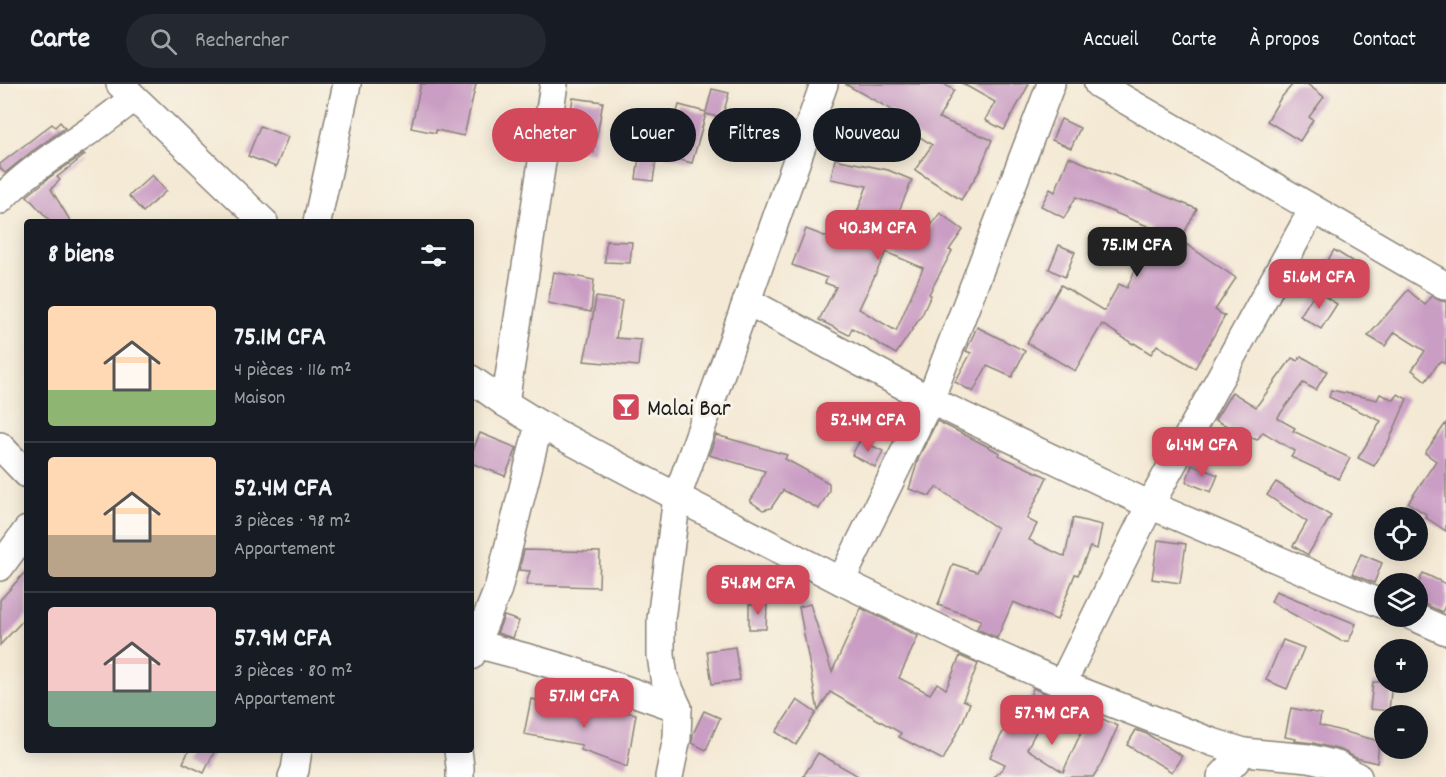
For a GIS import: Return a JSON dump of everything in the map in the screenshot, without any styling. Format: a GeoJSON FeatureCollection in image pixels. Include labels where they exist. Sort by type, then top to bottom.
{"type":"FeatureCollection","features":[{"type":"Feature","properties":{"kind":"street"},"geometry":{"type":"LineString","coordinates":[[318,219],[347,84]]}},
{"type":"Feature","properties":{"kind":"street"},"geometry":{"type":"LineString","coordinates":[[505,403],[554,84]]}},
{"type":"Feature","properties":{"kind":"street"},"geometry":{"type":"LineString","coordinates":[[669,777],[677,738],[678,708],[664,677],[661,655],[661,619],[677,497],[824,84]]}},
{"type":"Feature","properties":{"kind":"street"},"geometry":{"type":"LineString","coordinates":[[841,581],[930,400],[1051,84]]}},
{"type":"Feature","properties":{"kind":"street"},"geometry":{"type":"LineString","coordinates":[[1098,84],[1446,286]]}},
{"type":"Feature","properties":{"kind":"street"},"geometry":{"type":"LineString","coordinates":[[0,200],[30,171],[86,134],[127,91],[261,219]]}},
{"type":"Feature","properties":{"kind":"street"},"geometry":{"type":"LineString","coordinates":[[1062,684],[1150,505],[1313,209]]}},
{"type":"Feature","properties":{"kind":"street"},"geometry":{"type":"LineString","coordinates":[[747,301],[930,400],[1150,505],[1374,601]]}},
{"type":"Feature","properties":{"kind":"street"},"geometry":{"type":"LineString","coordinates":[[474,381],[539,424],[841,581],[963,640],[1062,684],[1212,742],[1244,752],[1310,758],[1337,765],[1358,777]]}},
{"type":"Feature","properties":{"kind":"street"},"geometry":{"type":"LineString","coordinates":[[474,648],[498,589],[539,424]]}},
{"type":"Feature","properties":{"kind":"street"},"geometry":{"type":"LineString","coordinates":[[0,446],[24,471]]}},
{"type":"Feature","properties":{"kind":"street"},"geometry":{"type":"LineString","coordinates":[[0,567],[24,534]]}},
{"type":"Feature","properties":{"kind":"street"},"geometry":{"type":"LineString","coordinates":[[1428,623],[1446,631]]}},
{"type":"Feature","properties":{"kind":"street"},"geometry":{"type":"LineString","coordinates":[[474,650],[548,663],[678,708]]}},
{"type":"Feature","properties":{"kind":"street"},"geometry":{"type":"LineString","coordinates":[[1221,777],[1244,752]]}},
{"type":"Feature","properties":{"kind":"street"},"geometry":{"type":"LineString","coordinates":[[292,777],[298,753]]}},
{"type":"Feature","properties":{"kind":"street"},"geometry":{"type":"LineString","coordinates":[[458,753],[460,777]]}},
{"type":"Feature","properties":{"kind":"building"},"geometry":{"type":"Polygon","coordinates":[[[421,84],[476,84],[464,136],[411,128],[421,84]]]}},
{"type":"Feature","properties":{"kind":"building"},"geometry":{"type":"Polygon","coordinates":[[[845,84],[944,84],[954,90],[939,118],[992,140],[982,167],[961,200],[915,170],[932,145],[921,138],[921,108],[889,108],[845,84]]]}},
{"type":"Feature","properties":{"kind":"building"},"geometry":{"type":"Polygon","coordinates":[[[963,84],[1029,84],[1004,130],[985,120],[995,102],[963,84]]]}},
{"type":"Feature","properties":{"kind":"building"},"geometry":{"type":"Polygon","coordinates":[[[1293,84],[1307,84],[1324,97],[1309,117],[1313,120],[1300,141],[1267,121],[1280,99],[1293,84]]]}},
{"type":"Feature","properties":{"kind":"building"},"geometry":{"type":"Polygon","coordinates":[[[712,89],[729,93],[725,108],[708,108],[708,114],[706,114],[696,149],[696,109],[706,112],[712,89]]]}},
{"type":"Feature","properties":{"kind":"building"},"geometry":{"type":"Polygon","coordinates":[[[573,98],[603,102],[598,130],[598,108],[571,108],[573,98]]]}},
{"type":"Feature","properties":{"kind":"building"},"geometry":{"type":"Polygon","coordinates":[[[1061,119],[1080,128],[1071,148],[1052,140],[1061,119]]]}},
{"type":"Feature","properties":{"kind":"building"},"geometry":{"type":"Polygon","coordinates":[[[60,122],[65,128],[5,173],[0,168],[0,164],[52,124],[55,127],[60,122]]]}},
{"type":"Feature","properties":{"kind":"building"},"geometry":{"type":"Polygon","coordinates":[[[260,126],[288,137],[276,167],[248,156],[260,126]]]}},
{"type":"Feature","properties":{"kind":"building"},"geometry":{"type":"Polygon","coordinates":[[[85,155],[57,177],[60,180],[51,189],[69,219],[48,219],[27,196],[50,177],[85,155]]]}},
{"type":"Feature","properties":{"kind":"building"},"geometry":{"type":"Polygon","coordinates":[[[1069,157],[1197,209],[1180,240],[1236,278],[1215,310],[1225,316],[1195,368],[1157,345],[1151,354],[1102,324],[1075,371],[1027,343],[1061,285],[1104,311],[1119,284],[1127,288],[1144,250],[1142,249],[1150,227],[1076,197],[1064,218],[1041,206],[1050,189],[1055,192],[1069,157]]]}},
{"type":"Feature","properties":{"kind":"building"},"geometry":{"type":"Polygon","coordinates":[[[638,162],[656,162],[653,181],[636,179],[638,162]]]}},
{"type":"Feature","properties":{"kind":"building"},"geometry":{"type":"Polygon","coordinates":[[[834,162],[849,162],[888,170],[912,180],[894,223],[923,236],[940,213],[963,230],[949,250],[952,251],[929,294],[931,295],[922,315],[896,354],[852,328],[849,335],[819,320],[836,287],[825,283],[827,278],[792,265],[806,229],[845,244],[867,186],[831,179],[834,162]],[[886,252],[859,309],[896,331],[923,268],[886,252]]]}},
{"type":"Feature","properties":{"kind":"building"},"geometry":{"type":"Polygon","coordinates":[[[152,175],[166,191],[143,212],[129,196],[152,175]]]}},
{"type":"Feature","properties":{"kind":"building"},"geometry":{"type":"Polygon","coordinates":[[[606,241],[632,242],[630,263],[605,262],[606,241]]]}},
{"type":"Feature","properties":{"kind":"building"},"geometry":{"type":"Polygon","coordinates":[[[1059,245],[1075,252],[1065,277],[1049,269],[1059,245]]]}},
{"type":"Feature","properties":{"kind":"building"},"geometry":{"type":"Polygon","coordinates":[[[1334,250],[1352,261],[1334,291],[1316,280],[1334,250]]]}},
{"type":"Feature","properties":{"kind":"building"},"geometry":{"type":"Polygon","coordinates":[[[554,272],[594,280],[591,312],[548,303],[554,272]]]}},
{"type":"Feature","properties":{"kind":"building"},"geometry":{"type":"Polygon","coordinates":[[[1408,290],[1425,305],[1431,296],[1446,302],[1446,364],[1440,361],[1426,381],[1412,370],[1425,351],[1395,332],[1385,346],[1368,336],[1408,290]]]}},
{"type":"Feature","properties":{"kind":"building"},"geometry":{"type":"Polygon","coordinates":[[[1316,291],[1337,304],[1321,329],[1300,316],[1316,291]]]}},
{"type":"Feature","properties":{"kind":"building"},"geometry":{"type":"Polygon","coordinates":[[[596,297],[622,301],[616,338],[641,340],[638,366],[584,361],[596,297]]]}},
{"type":"Feature","properties":{"kind":"building"},"geometry":{"type":"Polygon","coordinates":[[[977,327],[1025,351],[1012,377],[987,366],[973,392],[955,382],[971,353],[966,351],[977,327]]]}},
{"type":"Feature","properties":{"kind":"building"},"geometry":{"type":"Polygon","coordinates":[[[1301,356],[1327,371],[1316,390],[1303,383],[1277,418],[1295,428],[1293,431],[1350,458],[1339,479],[1291,457],[1295,451],[1263,432],[1257,440],[1234,427],[1233,429],[1215,420],[1232,392],[1256,407],[1292,358],[1298,361],[1301,356]]]}},
{"type":"Feature","properties":{"kind":"building"},"geometry":{"type":"Polygon","coordinates":[[[1331,390],[1377,400],[1380,394],[1394,400],[1398,394],[1407,399],[1388,443],[1374,466],[1358,458],[1381,421],[1329,397],[1331,390]]]}},
{"type":"Feature","properties":{"kind":"building"},"geometry":{"type":"Polygon","coordinates":[[[937,421],[1000,453],[998,455],[1047,477],[1027,519],[1037,524],[1029,540],[1065,557],[1073,518],[1102,525],[1097,549],[1090,547],[1078,575],[1075,574],[1057,620],[1013,602],[997,638],[977,629],[981,620],[938,605],[953,564],[977,572],[997,528],[936,487],[930,496],[909,489],[919,457],[937,421]]]}},
{"type":"Feature","properties":{"kind":"building"},"geometry":{"type":"Polygon","coordinates":[[[1446,423],[1446,531],[1428,519],[1428,507],[1415,507],[1408,503],[1436,461],[1425,453],[1446,423]]]}},
{"type":"Feature","properties":{"kind":"building"},"geometry":{"type":"Polygon","coordinates":[[[480,433],[517,448],[505,476],[474,464],[474,448],[480,433]]]}},
{"type":"Feature","properties":{"kind":"building"},"geometry":{"type":"Polygon","coordinates":[[[716,435],[787,455],[785,459],[829,483],[829,491],[819,509],[783,490],[771,508],[763,510],[750,501],[765,471],[709,455],[716,435]]]}},
{"type":"Feature","properties":{"kind":"building"},"geometry":{"type":"Polygon","coordinates":[[[860,440],[883,451],[875,467],[852,455],[860,440]]]}},
{"type":"Feature","properties":{"kind":"building"},"geometry":{"type":"Polygon","coordinates":[[[1192,465],[1218,475],[1211,492],[1186,482],[1192,465]]]}},
{"type":"Feature","properties":{"kind":"building"},"geometry":{"type":"Polygon","coordinates":[[[1276,482],[1331,516],[1308,555],[1293,546],[1307,522],[1267,495],[1276,482]]]}},
{"type":"Feature","properties":{"kind":"building"},"geometry":{"type":"Polygon","coordinates":[[[1158,540],[1186,544],[1180,583],[1152,579],[1158,540]]]}},
{"type":"Feature","properties":{"kind":"building"},"geometry":{"type":"Polygon","coordinates":[[[524,550],[600,552],[599,587],[526,585],[530,571],[519,570],[524,550]]]}},
{"type":"Feature","properties":{"kind":"building"},"geometry":{"type":"Polygon","coordinates":[[[1361,554],[1382,563],[1378,573],[1374,573],[1374,583],[1352,574],[1361,554]]]}},
{"type":"Feature","properties":{"kind":"building"},"geometry":{"type":"Polygon","coordinates":[[[24,573],[24,619],[0,645],[0,600],[24,573]]]}},
{"type":"Feature","properties":{"kind":"building"},"geometry":{"type":"Polygon","coordinates":[[[1428,575],[1446,584],[1446,604],[1442,612],[1428,606],[1428,575]]]}},
{"type":"Feature","properties":{"kind":"building"},"geometry":{"type":"Polygon","coordinates":[[[1276,591],[1356,624],[1349,641],[1341,641],[1271,602],[1276,591]]]}},
{"type":"Feature","properties":{"kind":"building"},"geometry":{"type":"Polygon","coordinates":[[[749,604],[767,604],[766,629],[749,629],[749,604]]]}},
{"type":"Feature","properties":{"kind":"building"},"geometry":{"type":"Polygon","coordinates":[[[810,604],[832,672],[861,608],[918,636],[899,678],[930,694],[937,683],[946,689],[960,656],[978,664],[963,700],[970,703],[943,760],[899,737],[901,733],[830,692],[818,711],[799,607],[810,604]]]}},
{"type":"Feature","properties":{"kind":"building"},"geometry":{"type":"Polygon","coordinates":[[[504,616],[519,621],[513,638],[497,633],[504,616]]]}},
{"type":"Feature","properties":{"kind":"building"},"geometry":{"type":"Polygon","coordinates":[[[1283,640],[1304,648],[1287,689],[1266,680],[1283,640]]]}},
{"type":"Feature","properties":{"kind":"building"},"geometry":{"type":"Polygon","coordinates":[[[735,647],[740,680],[712,684],[707,651],[735,647]]]}},
{"type":"Feature","properties":{"kind":"building"},"geometry":{"type":"Polygon","coordinates":[[[1374,682],[1374,693],[1391,693],[1390,705],[1374,705],[1374,709],[1370,709],[1374,682]]]}},
{"type":"Feature","properties":{"kind":"building"},"geometry":{"type":"Polygon","coordinates":[[[1033,688],[1052,697],[1043,720],[1027,749],[1063,772],[1090,713],[1118,726],[1093,777],[994,777],[1005,764],[990,757],[1005,728],[1016,734],[1033,688]]]}},
{"type":"Feature","properties":{"kind":"building"},"geometry":{"type":"Polygon","coordinates":[[[531,699],[600,712],[601,707],[636,714],[627,767],[581,750],[582,745],[524,734],[531,699]]]}},
{"type":"Feature","properties":{"kind":"building"},"geometry":{"type":"Polygon","coordinates":[[[797,700],[816,713],[796,745],[776,732],[797,700]]]}},
{"type":"Feature","properties":{"kind":"building"},"geometry":{"type":"Polygon","coordinates":[[[1291,708],[1321,714],[1319,725],[1374,740],[1374,759],[1377,759],[1377,763],[1356,758],[1341,750],[1285,737],[1291,708]]]}},
{"type":"Feature","properties":{"kind":"building"},"geometry":{"type":"Polygon","coordinates":[[[704,711],[720,718],[706,750],[692,743],[693,734],[704,711]]]}},
{"type":"Feature","properties":{"kind":"building"},"geometry":{"type":"Polygon","coordinates":[[[1136,730],[1147,734],[1182,756],[1172,772],[1127,745],[1136,730]]]}},
{"type":"Feature","properties":{"kind":"building"},"geometry":{"type":"Polygon","coordinates":[[[188,753],[214,753],[204,773],[183,763],[188,753]]]}},
{"type":"Feature","properties":{"kind":"building"},"geometry":{"type":"Polygon","coordinates":[[[818,753],[860,777],[803,777],[818,753]]]}},
{"type":"Feature","properties":{"kind":"place","name":"Malai Bar"},"geometry":{"type":"Point","coordinates":[626,407]}}]}
